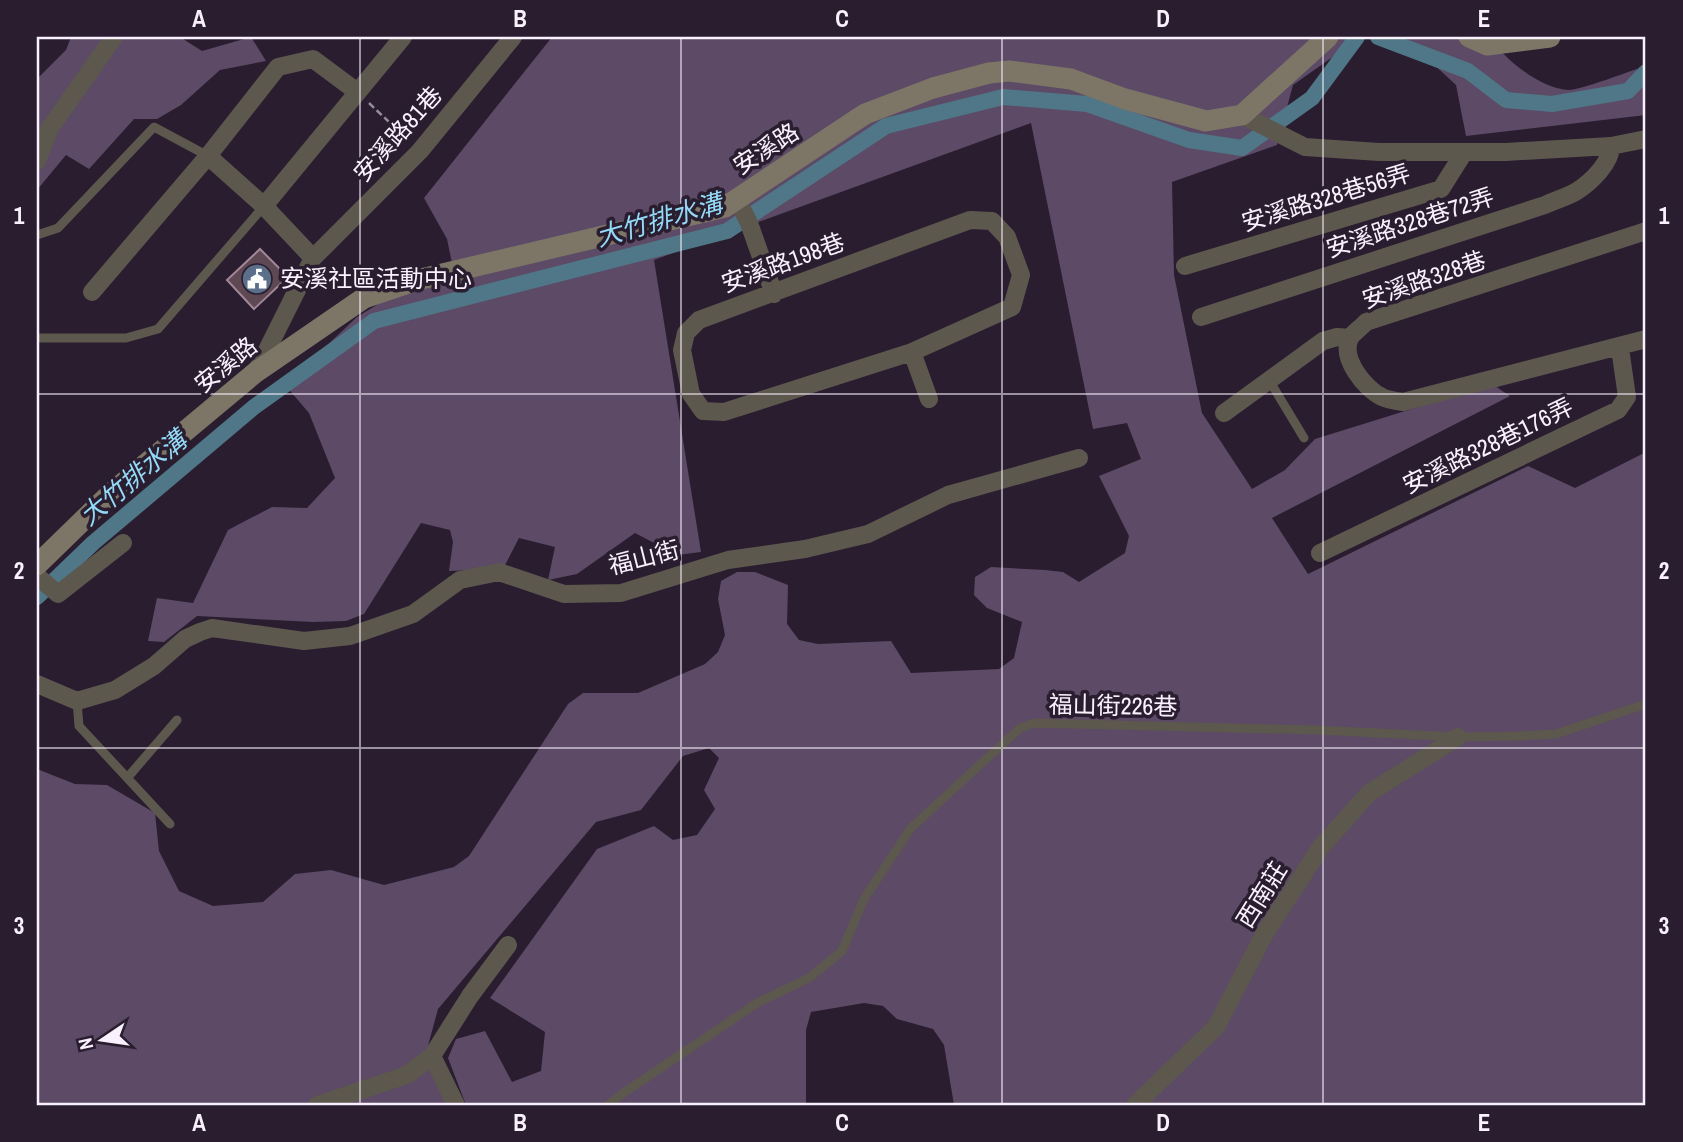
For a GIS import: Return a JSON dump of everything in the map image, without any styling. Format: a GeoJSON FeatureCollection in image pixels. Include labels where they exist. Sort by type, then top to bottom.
{"type":"FeatureCollection","features":[{"type":"Feature","properties":{"kind":"street"},"geometry":{"type":"LineString","coordinates":[[37,161],[50,128],[114,37]]}},
{"type":"Feature","properties":{"kind":"street"},"geometry":{"type":"LineString","coordinates":[[264,206],[403,37]]}},
{"type":"Feature","properties":{"kind":"street","name":"安溪路81巷"},"geometry":{"type":"LineString","coordinates":[[256,372],[313,258],[420,151],[513,37]]}},
{"type":"Feature","properties":{"kind":"street"},"geometry":{"type":"LineString","coordinates":[[1328,37],[1242,115],[1305,147],[1379,152],[1463,154],[1611,146],[1646,139]]}},
{"type":"Feature","properties":{"kind":"street"},"geometry":{"type":"LineString","coordinates":[[1469,37],[1486,45],[1550,37]]}},
{"type":"Feature","properties":{"kind":"street"},"geometry":{"type":"LineString","coordinates":[[92,292],[208,156],[278,67],[313,59],[356,91]]}},
{"type":"Feature","properties":{"kind":"street","name":"安溪路"},"geometry":{"type":"LineString","coordinates":[[37,565],[111,493],[256,372],[364,298],[482,263],[725,207],[743,210],[865,114],[933,88],[989,73],[1009,71],[1071,79],[1125,99],[1206,121],[1242,115]]}},
{"type":"Feature","properties":{"kind":"street","name":"安溪路328巷72弄"},"geometry":{"type":"LineString","coordinates":[[1201,317],[1545,205],[1577,191],[1605,163],[1611,155],[1611,146]]}},
{"type":"Feature","properties":{"kind":"street","name":"安溪路328巷56弄"},"geometry":{"type":"LineString","coordinates":[[1185,266],[1441,189],[1463,154]]}},
{"type":"Feature","properties":{"kind":"street"},"geometry":{"type":"LineString","coordinates":[[208,156],[264,206],[313,258]]}},
{"type":"Feature","properties":{"kind":"street"},"geometry":{"type":"LineString","coordinates":[[743,210],[774,294]]}},
{"type":"Feature","properties":{"kind":"street","name":"安溪路198巷"},"geometry":{"type":"LineString","coordinates":[[970,220],[992,221],[1007,237],[1021,275],[1012,307],[912,352],[723,412],[704,411],[691,394],[682,350],[686,333],[699,320],[970,220]]}},
{"type":"Feature","properties":{"kind":"street","name":"安溪路328巷"},"geometry":{"type":"LineString","coordinates":[[1646,231],[1366,323],[1350,338],[1349,353],[1366,384],[1382,397],[1403,402],[1646,340]]}},
{"type":"Feature","properties":{"kind":"street"},"geometry":{"type":"LineString","coordinates":[[1224,413],[1323,341],[1337,337],[1350,338]]}},
{"type":"Feature","properties":{"kind":"street","name":"安溪路328巷176弄"},"geometry":{"type":"LineString","coordinates":[[1320,553],[1618,410],[1627,397],[1620,348]]}},
{"type":"Feature","properties":{"kind":"street"},"geometry":{"type":"LineString","coordinates":[[912,352],[929,399]]}},
{"type":"Feature","properties":{"kind":"street","name":"福山街"},"geometry":{"type":"LineString","coordinates":[[77,701],[115,690],[154,666],[185,639],[212,628],[304,641],[350,636],[413,614],[460,580],[499,572],[564,594],[621,593],[728,560],[805,549],[868,534],[948,495],[1079,458]]}},
{"type":"Feature","properties":{"kind":"street"},"geometry":{"type":"LineString","coordinates":[[37,576],[58,594],[123,543]]}},
{"type":"Feature","properties":{"kind":"street"},"geometry":{"type":"LineString","coordinates":[[37,684],[77,701]]}},
{"type":"Feature","properties":{"kind":"street","name":"西南莊"},"geometry":{"type":"LineString","coordinates":[[1135,1105],[1216,1027],[1265,933],[1321,847],[1369,793],[1458,737]]}},
{"type":"Feature","properties":{"kind":"street"},"geometry":{"type":"LineString","coordinates":[[317,1105],[407,1074],[432,1056],[470,996],[508,944]]}},
{"type":"Feature","properties":{"kind":"street"},"geometry":{"type":"LineString","coordinates":[[432,1056],[456,1105]]}},
{"type":"Feature","properties":{"kind":"lane"},"geometry":{"type":"LineString","coordinates":[[37,235],[58,228],[154,127],[208,156]]}},
{"type":"Feature","properties":{"kind":"lane"},"geometry":{"type":"LineString","coordinates":[[37,338],[127,338],[158,329],[264,206]]}},
{"type":"Feature","properties":{"kind":"lane"},"geometry":{"type":"LineString","coordinates":[[1269,380],[1304,438]]}},
{"type":"Feature","properties":{"kind":"lane"},"geometry":{"type":"LineString","coordinates":[[77,701],[79,726],[170,824]]}},
{"type":"Feature","properties":{"kind":"lane","name":"福山街226巷"},"geometry":{"type":"LineString","coordinates":[[608,1105],[757,1003],[809,978],[842,951],[864,899],[911,828],[1020,729],[1034,723],[1317,730],[1458,737],[1556,734],[1646,704]]}},
{"type":"Feature","properties":{"kind":"lane"},"geometry":{"type":"LineString","coordinates":[[128,776],[177,720]]}},
{"type":"Feature","properties":{"kind":"path"},"geometry":{"type":"LineString","coordinates":[[356,91],[420,151]]}},
{"type":"Feature","properties":{"kind":"shaded area"},"geometry":{"type":"Polygon","coordinates":[[[71,37],[180,37],[202,51],[251,37],[266,61],[220,70],[181,105],[157,119],[134,119],[89,169],[66,155],[37,190],[37,79],[66,50],[71,37]]]}},
{"type":"Feature","properties":{"kind":"shaded area"},"geometry":{"type":"Polygon","coordinates":[[[552,37],[1361,37],[1293,85],[1277,145],[1172,182],[1174,275],[1202,413],[1252,489],[1285,470],[1315,439],[1492,384],[1510,396],[1272,518],[1308,574],[1528,466],[1575,488],[1646,452],[1646,1105],[954,1105],[944,1045],[933,1029],[897,1019],[883,1006],[864,1003],[811,1012],[806,1030],[806,1105],[466,1105],[448,1058],[456,1039],[485,1031],[512,1082],[541,1071],[545,1032],[490,998],[597,849],[654,826],[673,840],[697,835],[715,809],[704,790],[719,758],[709,748],[683,756],[641,810],[596,822],[438,1009],[425,1057],[447,1105],[37,1105],[37,769],[75,784],[107,785],[155,813],[159,851],[179,891],[213,906],[263,902],[295,874],[331,870],[384,885],[454,867],[469,856],[568,704],[583,693],[638,693],[705,664],[718,652],[725,635],[718,599],[721,581],[737,572],[755,572],[788,585],[787,624],[799,640],[818,644],[891,641],[911,673],[999,669],[1014,658],[1022,622],[987,608],[974,595],[975,577],[991,567],[1063,572],[1079,582],[1125,553],[1129,536],[1099,476],[1141,459],[1127,423],[1093,429],[1031,123],[654,260],[701,552],[677,555],[635,533],[577,574],[548,580],[555,547],[519,538],[503,569],[449,571],[453,542],[450,530],[421,523],[364,614],[346,621],[313,622],[197,616],[164,642],[148,641],[157,598],[193,603],[228,530],[272,507],[307,508],[335,478],[309,413],[285,385],[357,317],[403,289],[453,268],[447,239],[424,198],[552,37]]]}},
{"type":"Feature","properties":{"kind":"shaded area"},"geometry":{"type":"Polygon","coordinates":[[[1404,37],[1488,37],[1513,63],[1534,78],[1568,90],[1646,66],[1646,115],[1466,136],[1456,85],[1404,37]]]}},
{"type":"Feature","properties":{"kind":"building","name":"安溪社區活動中心"},"geometry":{"type":"Polygon","coordinates":[[[260,249],[288,277],[254,309],[227,280],[260,249]]]}},
{"type":"Feature","properties":{"kind":"waterway","name":"大竹排水溝"},"geometry":{"type":"LineString","coordinates":[[37,597],[93,543],[254,407],[374,321],[727,231],[886,126],[1003,97],[1087,104],[1189,140],[1242,148],[1312,98],[1357,37]]}},
{"type":"Feature","properties":{"kind":"waterway","name":"大竹排水溝"},"geometry":{"type":"LineString","coordinates":[[1378,37],[1468,71],[1506,100],[1552,104],[1628,91],[1646,72]]}},
{"type":"Feature","properties":{"kind":"place","name":"安溪社區活動中心"},"geometry":{"type":"Point","coordinates":[257,279]}}]}
